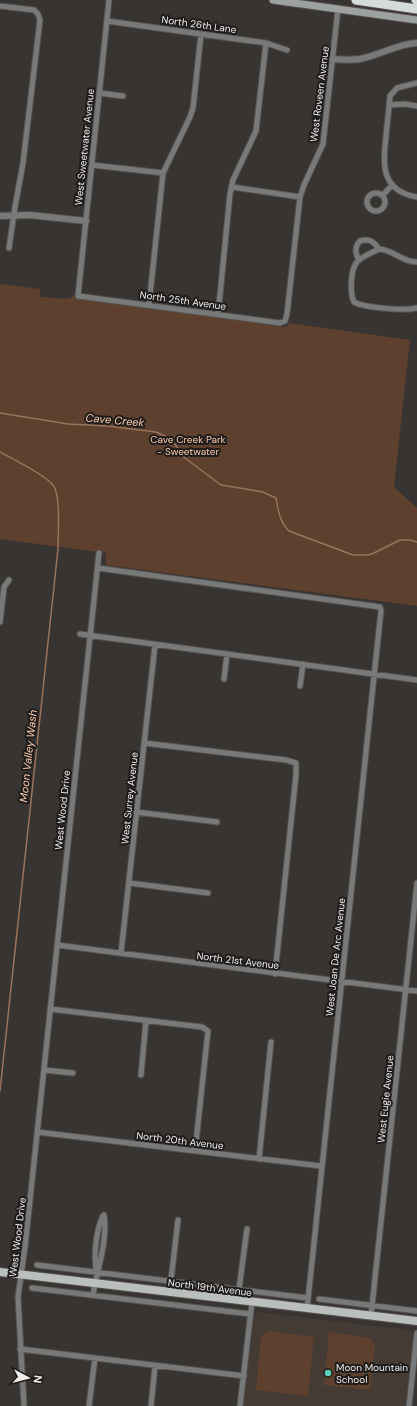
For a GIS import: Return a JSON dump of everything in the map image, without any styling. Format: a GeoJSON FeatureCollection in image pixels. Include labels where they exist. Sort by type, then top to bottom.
{"type":"FeatureCollection","features":[{"type":"Feature","properties":{"kind":"highway"},"geometry":{"type":"LineString","coordinates":[[356,0],[417,8]]}},
{"type":"Feature","properties":{"kind":"main road"},"geometry":{"type":"LineString","coordinates":[[273,0],[417,20]]}},
{"type":"Feature","properties":{"kind":"main road","name":"North 19th Avenue"},"geometry":{"type":"LineString","coordinates":[[0,1272],[417,1321]]}},
{"type":"Feature","properties":{"kind":"street","name":"West Sweetwater Avenue"},"geometry":{"type":"LineString","coordinates":[[78,296],[109,0]]}},
{"type":"Feature","properties":{"kind":"street"},"geometry":{"type":"LineString","coordinates":[[0,6],[34,10],[38,14],[40,20],[24,155],[9,248]]}},
{"type":"Feature","properties":{"kind":"street","name":"West Roveen Avenue"},"geometry":{"type":"LineString","coordinates":[[285,321],[300,197],[323,144],[338,9]]}},
{"type":"Feature","properties":{"kind":"street","name":"North 26th Lane"},"geometry":{"type":"LineString","coordinates":[[107,22],[266,43],[287,50]]}},
{"type":"Feature","properties":{"kind":"street"},"geometry":{"type":"LineString","coordinates":[[149,305],[163,173],[193,108],[201,34]]}},
{"type":"Feature","properties":{"kind":"street"},"geometry":{"type":"LineString","coordinates":[[218,315],[233,180],[256,131],[266,43]]}},
{"type":"Feature","properties":{"kind":"street"},"geometry":{"type":"LineString","coordinates":[[332,59],[361,59],[395,47],[417,43]]}},
{"type":"Feature","properties":{"kind":"street"},"geometry":{"type":"LineString","coordinates":[[417,83],[398,88],[390,96],[383,163],[386,175],[392,185],[408,195],[417,197]]}},
{"type":"Feature","properties":{"kind":"street"},"geometry":{"type":"LineString","coordinates":[[99,93],[122,96]]}},
{"type":"Feature","properties":{"kind":"street"},"geometry":{"type":"LineString","coordinates":[[389,105],[405,104],[417,106]]}},
{"type":"Feature","properties":{"kind":"street"},"geometry":{"type":"LineString","coordinates":[[92,165],[163,173]]}},
{"type":"Feature","properties":{"kind":"street"},"geometry":{"type":"LineString","coordinates":[[383,195],[392,185]]}},
{"type":"Feature","properties":{"kind":"street"},"geometry":{"type":"LineString","coordinates":[[232,187],[300,197]]}},
{"type":"Feature","properties":{"kind":"street"},"geometry":{"type":"LineString","coordinates":[[0,216],[30,215],[86,221]]}},
{"type":"Feature","properties":{"kind":"street"},"geometry":{"type":"LineString","coordinates":[[359,260],[355,253],[355,248],[360,241],[369,239],[374,242],[379,249],[390,252],[408,261],[417,262]]}},
{"type":"Feature","properties":{"kind":"street"},"geometry":{"type":"LineString","coordinates":[[379,249],[356,263],[351,292],[354,302],[364,306],[406,310],[417,308]]}},
{"type":"Feature","properties":{"kind":"street","name":"North 25th Avenue"},"geometry":{"type":"LineString","coordinates":[[78,296],[280,323],[285,321]]}},
{"type":"Feature","properties":{"kind":"street","name":"West Wood Drive"},"geometry":{"type":"LineString","coordinates":[[24,1406],[18,1296],[22,1274],[99,553]]}},
{"type":"Feature","properties":{"kind":"street","name":"West Joan De Arc Avenue"},"geometry":{"type":"LineString","coordinates":[[98,568],[380,607],[381,611],[307,1309]]}},
{"type":"Feature","properties":{"kind":"street"},"geometry":{"type":"LineString","coordinates":[[0,622],[4,587],[10,580]]}},
{"type":"Feature","properties":{"kind":"street"},"geometry":{"type":"LineString","coordinates":[[80,634],[417,680]]}},
{"type":"Feature","properties":{"kind":"street","name":"West Surrey Avenue"},"geometry":{"type":"LineString","coordinates":[[121,953],[155,644]]}},
{"type":"Feature","properties":{"kind":"street"},"geometry":{"type":"LineString","coordinates":[[224,679],[227,654]]}},
{"type":"Feature","properties":{"kind":"street"},"geometry":{"type":"LineString","coordinates":[[300,686],[303,664]]}},
{"type":"Feature","properties":{"kind":"street"},"geometry":{"type":"LineString","coordinates":[[144,743],[286,760],[296,763],[275,974]]}},
{"type":"Feature","properties":{"kind":"street"},"geometry":{"type":"LineString","coordinates":[[136,812],[217,822]]}},
{"type":"Feature","properties":{"kind":"street"},"geometry":{"type":"LineString","coordinates":[[129,883],[208,893]]}},
{"type":"Feature","properties":{"kind":"street","name":"West Eugie Avenue"},"geometry":{"type":"LineString","coordinates":[[371,1316],[415,915],[417,883]]}},
{"type":"Feature","properties":{"kind":"street","name":"North 21st Avenue"},"geometry":{"type":"LineString","coordinates":[[57,945],[275,974],[417,990]]}},
{"type":"Feature","properties":{"kind":"street"},"geometry":{"type":"LineString","coordinates":[[50,1009],[202,1027],[208,1030],[195,1151]]}},
{"type":"Feature","properties":{"kind":"street"},"geometry":{"type":"LineString","coordinates":[[140,1075],[146,1021]]}},
{"type":"Feature","properties":{"kind":"street"},"geometry":{"type":"LineString","coordinates":[[259,1159],[271,1042]]}},
{"type":"Feature","properties":{"kind":"street"},"geometry":{"type":"LineString","coordinates":[[44,1070],[73,1073]]}},
{"type":"Feature","properties":{"kind":"street","name":"North 20th Avenue"},"geometry":{"type":"LineString","coordinates":[[37,1132],[322,1166]]}},
{"type":"Feature","properties":{"kind":"street"},"geometry":{"type":"LineString","coordinates":[[93,1295],[100,1264],[105,1224],[104,1215],[99,1225],[95,1263],[97,1272]]}},
{"type":"Feature","properties":{"kind":"street"},"geometry":{"type":"LineString","coordinates":[[171,1280],[178,1220]]}},
{"type":"Feature","properties":{"kind":"street"},"geometry":{"type":"LineString","coordinates":[[239,1289],[246,1229]]}},
{"type":"Feature","properties":{"kind":"street","name":"North 19th Avenue"},"geometry":{"type":"LineString","coordinates":[[38,1265],[171,1280],[308,1298]]}},
{"type":"Feature","properties":{"kind":"street"},"geometry":{"type":"LineString","coordinates":[[32,1288],[250,1314]]}},
{"type":"Feature","properties":{"kind":"street"},"geometry":{"type":"LineString","coordinates":[[319,1298],[417,1310]]}},
{"type":"Feature","properties":{"kind":"street"},"geometry":{"type":"LineString","coordinates":[[240,1406],[252,1302]]}},
{"type":"Feature","properties":{"kind":"street"},"geometry":{"type":"LineString","coordinates":[[409,1406],[415,1368],[417,1333]]}},
{"type":"Feature","properties":{"kind":"street"},"geometry":{"type":"LineString","coordinates":[[20,1349],[244,1376]]}},
{"type":"Feature","properties":{"kind":"street"},"geometry":{"type":"LineString","coordinates":[[89,1406],[95,1358]]}},
{"type":"Feature","properties":{"kind":"street"},"geometry":{"type":"LineString","coordinates":[[151,1406],[155,1366]]}},
{"type":"Feature","properties":{"kind":"shaded area","name":"Moon Mountain School"},"geometry":{"type":"Polygon","coordinates":[[[257,1312],[412,1331],[414,1335],[405,1406],[243,1406],[254,1319],[257,1312]]]}},
{"type":"Feature","properties":{"kind":"green space","name":"Cave Creek Park - Sweetwater"},"geometry":{"type":"Polygon","coordinates":[[[0,284],[40,289],[40,297],[69,299],[73,295],[282,327],[287,326],[289,323],[410,340],[394,487],[417,508],[417,606],[106,565],[106,553],[0,539],[0,284]]]}},
{"type":"Feature","properties":{"kind":"green space"},"geometry":{"type":"Polygon","coordinates":[[[268,1331],[314,1337],[308,1396],[256,1390],[261,1337],[268,1331]]]}},
{"type":"Feature","properties":{"kind":"green space"},"geometry":{"type":"Polygon","coordinates":[[[329,1332],[370,1338],[375,1345],[370,1390],[324,1385],[329,1332]]]}},
{"type":"Feature","properties":{"kind":"waterway","name":"Cave Creek"},"geometry":{"type":"LineString","coordinates":[[0,413],[68,424],[107,426],[156,432],[171,439],[185,458],[221,485],[263,492],[276,498],[281,520],[289,531],[353,555],[368,555],[400,540],[417,542]]}},
{"type":"Feature","properties":{"kind":"waterway","name":"Moon Valley Wash"},"geometry":{"type":"LineString","coordinates":[[0,452],[36,472],[53,485],[56,490],[59,525],[58,549],[0,1091]]}},
{"type":"Feature","properties":{"kind":"place","name":"Moon Mountain School"},"geometry":{"type":"Point","coordinates":[328,1373]}}]}
